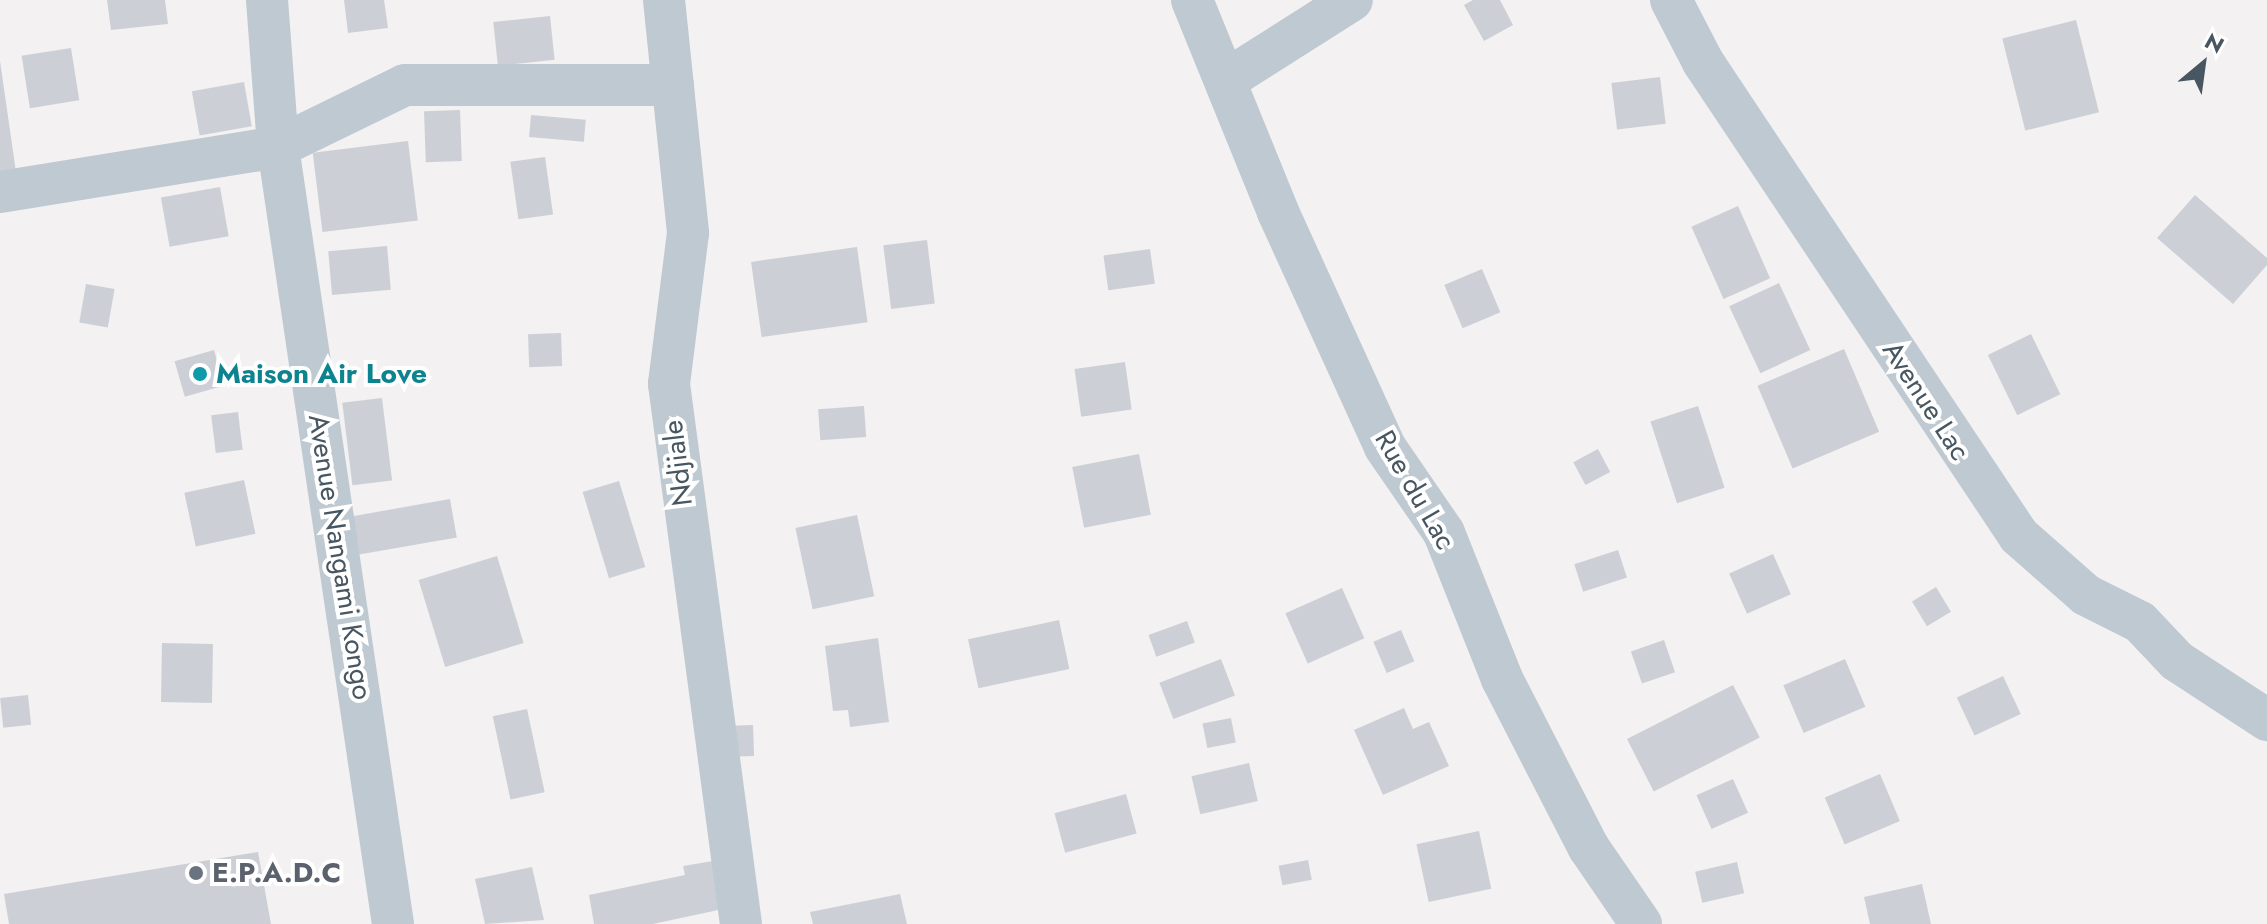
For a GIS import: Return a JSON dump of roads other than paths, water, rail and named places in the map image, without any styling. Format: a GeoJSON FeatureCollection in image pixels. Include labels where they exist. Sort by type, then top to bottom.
{"type":"FeatureCollection","features":[{"type":"Feature","properties":{"kind":"street","name":"Avenue Nangami Kongo"},"geometry":{"type":"LineString","coordinates":[[267,0],[278,147],[393,924]]}},
{"type":"Feature","properties":{"kind":"street","name":"Ndjiale"},"geometry":{"type":"LineString","coordinates":[[664,0],[688,233],[669,384],[741,924]]}},
{"type":"Feature","properties":{"kind":"street","name":"Rue du Lac"},"geometry":{"type":"LineString","coordinates":[[1192,0],[1278,212],[1385,447],[1444,533],[1502,679],[1589,848],[1641,924]]}},
{"type":"Feature","properties":{"kind":"street"},"geometry":{"type":"LineString","coordinates":[[1226,80],[1352,0]]}},
{"type":"Feature","properties":{"kind":"street","name":"Avenue Lac"},"geometry":{"type":"LineString","coordinates":[[1671,0],[1703,62],[2019,536],[2086,595],[2140,622],[2177,661],[2267,720]]}},
{"type":"Feature","properties":{"kind":"street"},"geometry":{"type":"LineString","coordinates":[[0,192],[278,147],[405,85],[673,85]]}},
{"type":"Feature","properties":{"kind":"place","name":"Maison Air Love"},"geometry":{"type":"Point","coordinates":[200,374]}},
{"type":"Feature","properties":{"kind":"place","name":"E.P.A.D.C"},"geometry":{"type":"Point","coordinates":[196,873]}}]}
